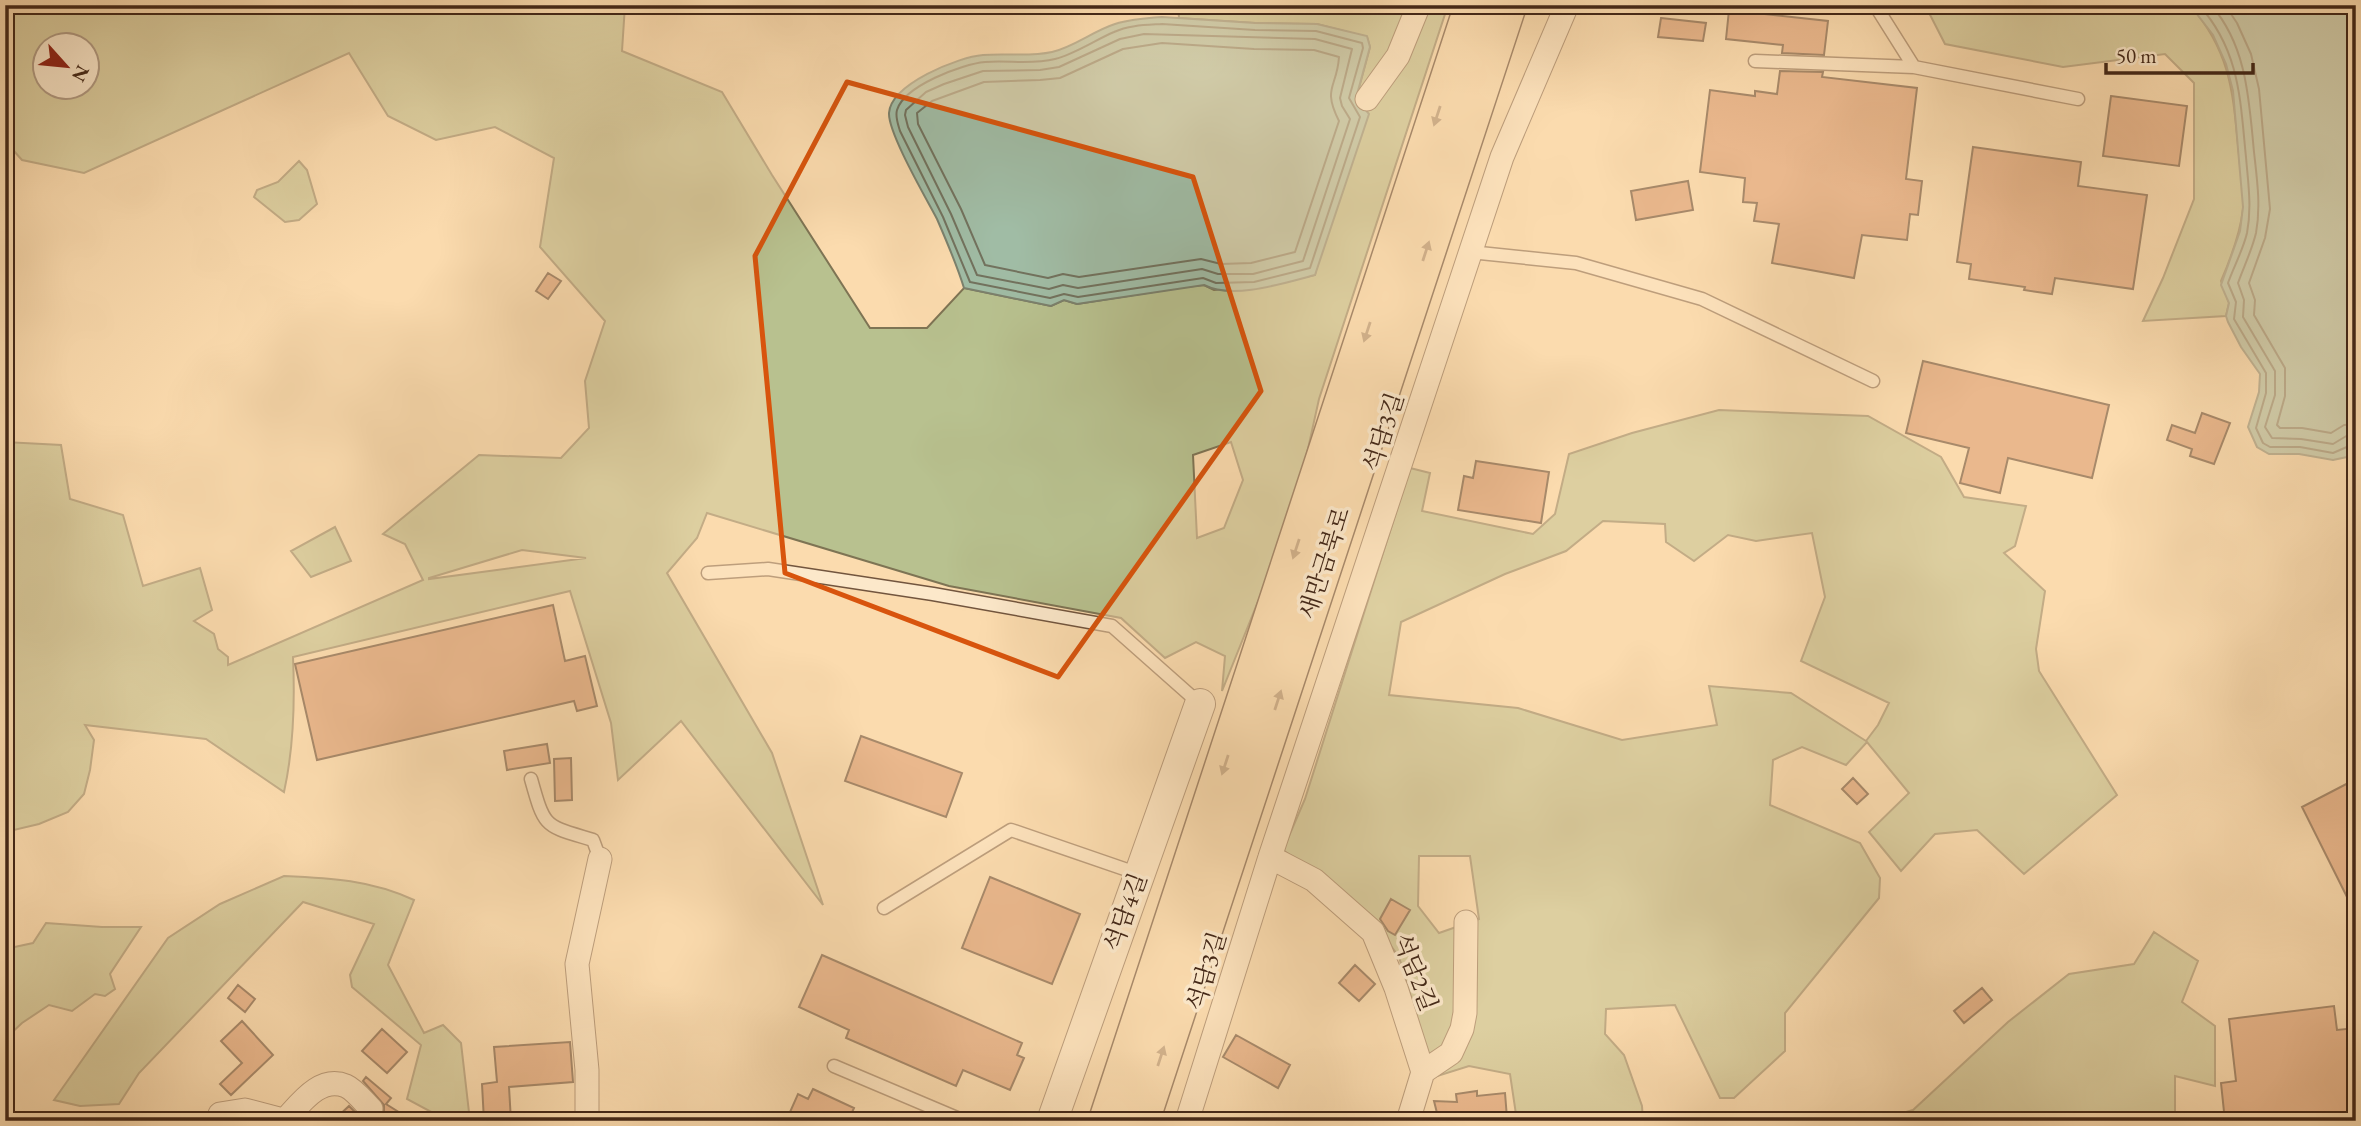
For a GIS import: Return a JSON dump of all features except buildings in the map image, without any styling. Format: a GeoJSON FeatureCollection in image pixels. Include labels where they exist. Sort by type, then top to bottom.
{"type":"FeatureCollection","features":[{"type":"Feature","properties":{"kind":"highway","name":"새만금북로"},"geometry":{"type":"LineString","coordinates":[[1140,1121],[1474,55],[1474,5]]}},
{"type":"Feature","properties":{"kind":"highway","name":"새만금북로"},"geometry":{"type":"LineString","coordinates":[[1108,1121],[1474,55],[1507,5]]}},
{"type":"Feature","properties":{"kind":"street","name":"석담3길"},"geometry":{"type":"LineString","coordinates":[[1187,1121],[1270,857],[1502,157],[1567,5]]}},
{"type":"Feature","properties":{"kind":"street"},"geometry":{"type":"LineString","coordinates":[[1367,99],[1398,57],[1421,6]]}},
{"type":"Feature","properties":{"kind":"street","name":"석담4길"},"geometry":{"type":"LineString","coordinates":[[1052,1121],[1200,704]]}},
{"type":"Feature","properties":{"kind":"street","name":"석담2길"},"geometry":{"type":"LineString","coordinates":[[1270,857],[1314,880],[1373,932],[1396,988],[1423,1072],[1451,1053],[1462,1029],[1465,1013],[1466,922]]}},
{"type":"Feature","properties":{"kind":"street"},"geometry":{"type":"LineString","coordinates":[[587,1121],[587,1070],[577,964],[600,859]]}},
{"type":"Feature","properties":{"kind":"street"},"geometry":{"type":"LineString","coordinates":[[1408,1121],[1423,1072]]}},
{"type":"Feature","properties":{"kind":"street"},"geometry":{"type":"LineString","coordinates":[[235,1115],[286,1120],[317,1088],[333,1084],[347,1087],[371,1109]]}},
{"type":"Feature","properties":{"kind":"lane"},"geometry":{"type":"LineString","coordinates":[[1875,5],[1914,67]]}},
{"type":"Feature","properties":{"kind":"lane"},"geometry":{"type":"LineString","coordinates":[[1755,61],[1914,67],[2078,99]]}},
{"type":"Feature","properties":{"kind":"lane"},"geometry":{"type":"LineString","coordinates":[[1470,252],[1576,263],[1702,299],[1873,382]]}},
{"type":"Feature","properties":{"kind":"lane"},"geometry":{"type":"LineString","coordinates":[[708,573],[768,569],[933,594],[1112,626],[1200,704]]}},
{"type":"Feature","properties":{"kind":"lane"},"geometry":{"type":"LineString","coordinates":[[531,779],[541,813],[552,827],[593,840],[600,859]]}},
{"type":"Feature","properties":{"kind":"lane"},"geometry":{"type":"LineString","coordinates":[[884,908],[1011,830],[1139,874]]}},
{"type":"Feature","properties":{"kind":"lane"},"geometry":{"type":"LineString","coordinates":[[834,1066],[964,1121]]}},
{"type":"Feature","properties":{"kind":"highlighted area"},"geometry":{"type":"Polygon","coordinates":[[[847,82],[1193,177],[1261,391],[1058,677],[785,573],[755,256],[847,82]]]}},
{"type":"Feature","properties":{"kind":"shaded area"},"geometry":{"type":"Polygon","coordinates":[[[5,5],[625,5],[622,51],[722,92],[870,328],[927,328],[964,288],[1051,306],[1064,300],[1077,304],[1185,287],[1204,285],[1214,290],[1280,283],[1315,275],[1370,47],[1367,37],[1317,24],[1179,18],[1178,5],[1448,5],[1319,399],[1294,512],[1222,691],[1225,656],[1196,642],[1165,658],[1121,618],[949,586],[707,513],[697,538],[667,573],[772,753],[823,905],[681,721],[618,780],[611,723],[570,591],[293,657],[293,724],[284,792],[206,739],[85,725],[94,740],[84,794],[68,812],[39,824],[14,830],[5,822],[5,442],[61,445],[70,499],[123,515],[143,586],[200,568],[212,610],[194,621],[214,634],[218,649],[228,657],[228,665],[423,580],[405,544],[383,534],[479,455],[561,458],[589,428],[585,381],[605,321],[540,247],[554,158],[495,127],[436,140],[388,116],[349,53],[84,173],[22,160],[5,141],[5,108],[13,82],[5,84],[5,5]],[[1231,442],[1193,455],[1197,538],[1224,528],[1243,480],[1231,442]],[[522,550],[429,578],[429,579],[586,558],[522,550]]]}},
{"type":"Feature","properties":{"kind":"shaded area"},"geometry":{"type":"Polygon","coordinates":[[[1925,5],[2190,5],[2215,40],[2228,76],[2235,113],[2243,202],[2242,218],[2232,255],[2221,281],[2229,303],[2226,316],[2143,321],[2194,199],[2194,83],[2165,54],[2063,67],[1945,44],[1925,5]]]}},
{"type":"Feature","properties":{"kind":"shaded area"},"geometry":{"type":"Polygon","coordinates":[[[299,161],[307,170],[317,204],[299,220],[285,222],[254,197],[257,190],[278,182],[299,161]]]}},
{"type":"Feature","properties":{"kind":"shaded area"},"geometry":{"type":"Polygon","coordinates":[[[1719,410],[1868,416],[1941,457],[1964,497],[2026,506],[2015,546],[2004,553],[2045,591],[2036,649],[2039,671],[2117,795],[2024,874],[1977,830],[1935,834],[1901,871],[1869,832],[1909,793],[1867,742],[1846,765],[1802,747],[1773,760],[1770,805],[1860,843],[1880,878],[1879,898],[1785,1013],[1785,1051],[1734,1098],[1720,1098],[1675,1005],[1606,1009],[1605,1034],[1624,1055],[1642,1106],[1643,1121],[1517,1121],[1510,1074],[1469,1066],[1428,1079],[1428,1055],[1399,957],[1364,909],[1283,850],[1305,799],[1410,468],[1430,473],[1422,511],[1533,534],[1555,514],[1569,454],[1632,433],[1719,410]],[[1603,521],[1566,551],[1505,574],[1401,622],[1389,695],[1518,708],[1622,740],[1717,725],[1709,686],[1791,693],[1866,741],[1889,703],[1801,661],[1825,597],[1812,533],[1756,541],[1728,535],[1694,561],[1666,542],[1665,524],[1603,521]],[[1419,856],[1418,906],[1439,933],[1479,919],[1470,856],[1419,856]]]}},
{"type":"Feature","properties":{"kind":"shaded area"},"geometry":{"type":"Polygon","coordinates":[[[335,527],[351,561],[311,577],[291,551],[335,527]]]}},
{"type":"Feature","properties":{"kind":"shaded area"},"geometry":{"type":"Polygon","coordinates":[[[284,876],[366,884],[414,900],[388,965],[424,1033],[443,1025],[461,1043],[470,1121],[448,1121],[407,1099],[421,1045],[352,987],[350,975],[374,924],[303,902],[139,1073],[119,1104],[80,1106],[54,1100],[168,938],[220,904],[284,876]]]}},
{"type":"Feature","properties":{"kind":"shaded area"},"geometry":{"type":"Polygon","coordinates":[[[46,923],[141,927],[110,974],[115,989],[105,996],[95,994],[72,1011],[49,1005],[22,1023],[5,1039],[5,949],[33,943],[46,923]]]}},
{"type":"Feature","properties":{"kind":"shaded area"},"geometry":{"type":"Polygon","coordinates":[[[2154,932],[2198,961],[2182,1002],[2215,1026],[2215,1086],[2175,1076],[2175,1121],[1875,1121],[1913,1110],[2008,1022],[2069,974],[2134,964],[2154,932]]]}},
{"type":"Feature","properties":{"kind":"water"},"geometry":{"type":"Polygon","coordinates":[[[2190,5],[2356,5],[2356,447],[2347,457],[2333,460],[2299,454],[2269,454],[2257,447],[2248,427],[2259,392],[2260,374],[2228,322],[2226,316],[2229,303],[2221,285],[2240,231],[2243,207],[2233,91],[2226,64],[2213,35],[2190,5]]]}},
{"type":"Feature","properties":{"kind":"water"},"geometry":{"type":"Polygon","coordinates":[[[1162,17],[1317,24],[1367,36],[1370,47],[1356,98],[1369,114],[1315,275],[1244,291],[1229,291],[1204,285],[1077,304],[1064,300],[1051,306],[964,288],[937,219],[908,166],[890,122],[889,113],[893,102],[913,82],[958,61],[983,55],[1052,52],[1115,24],[1162,17]]]}}]}
